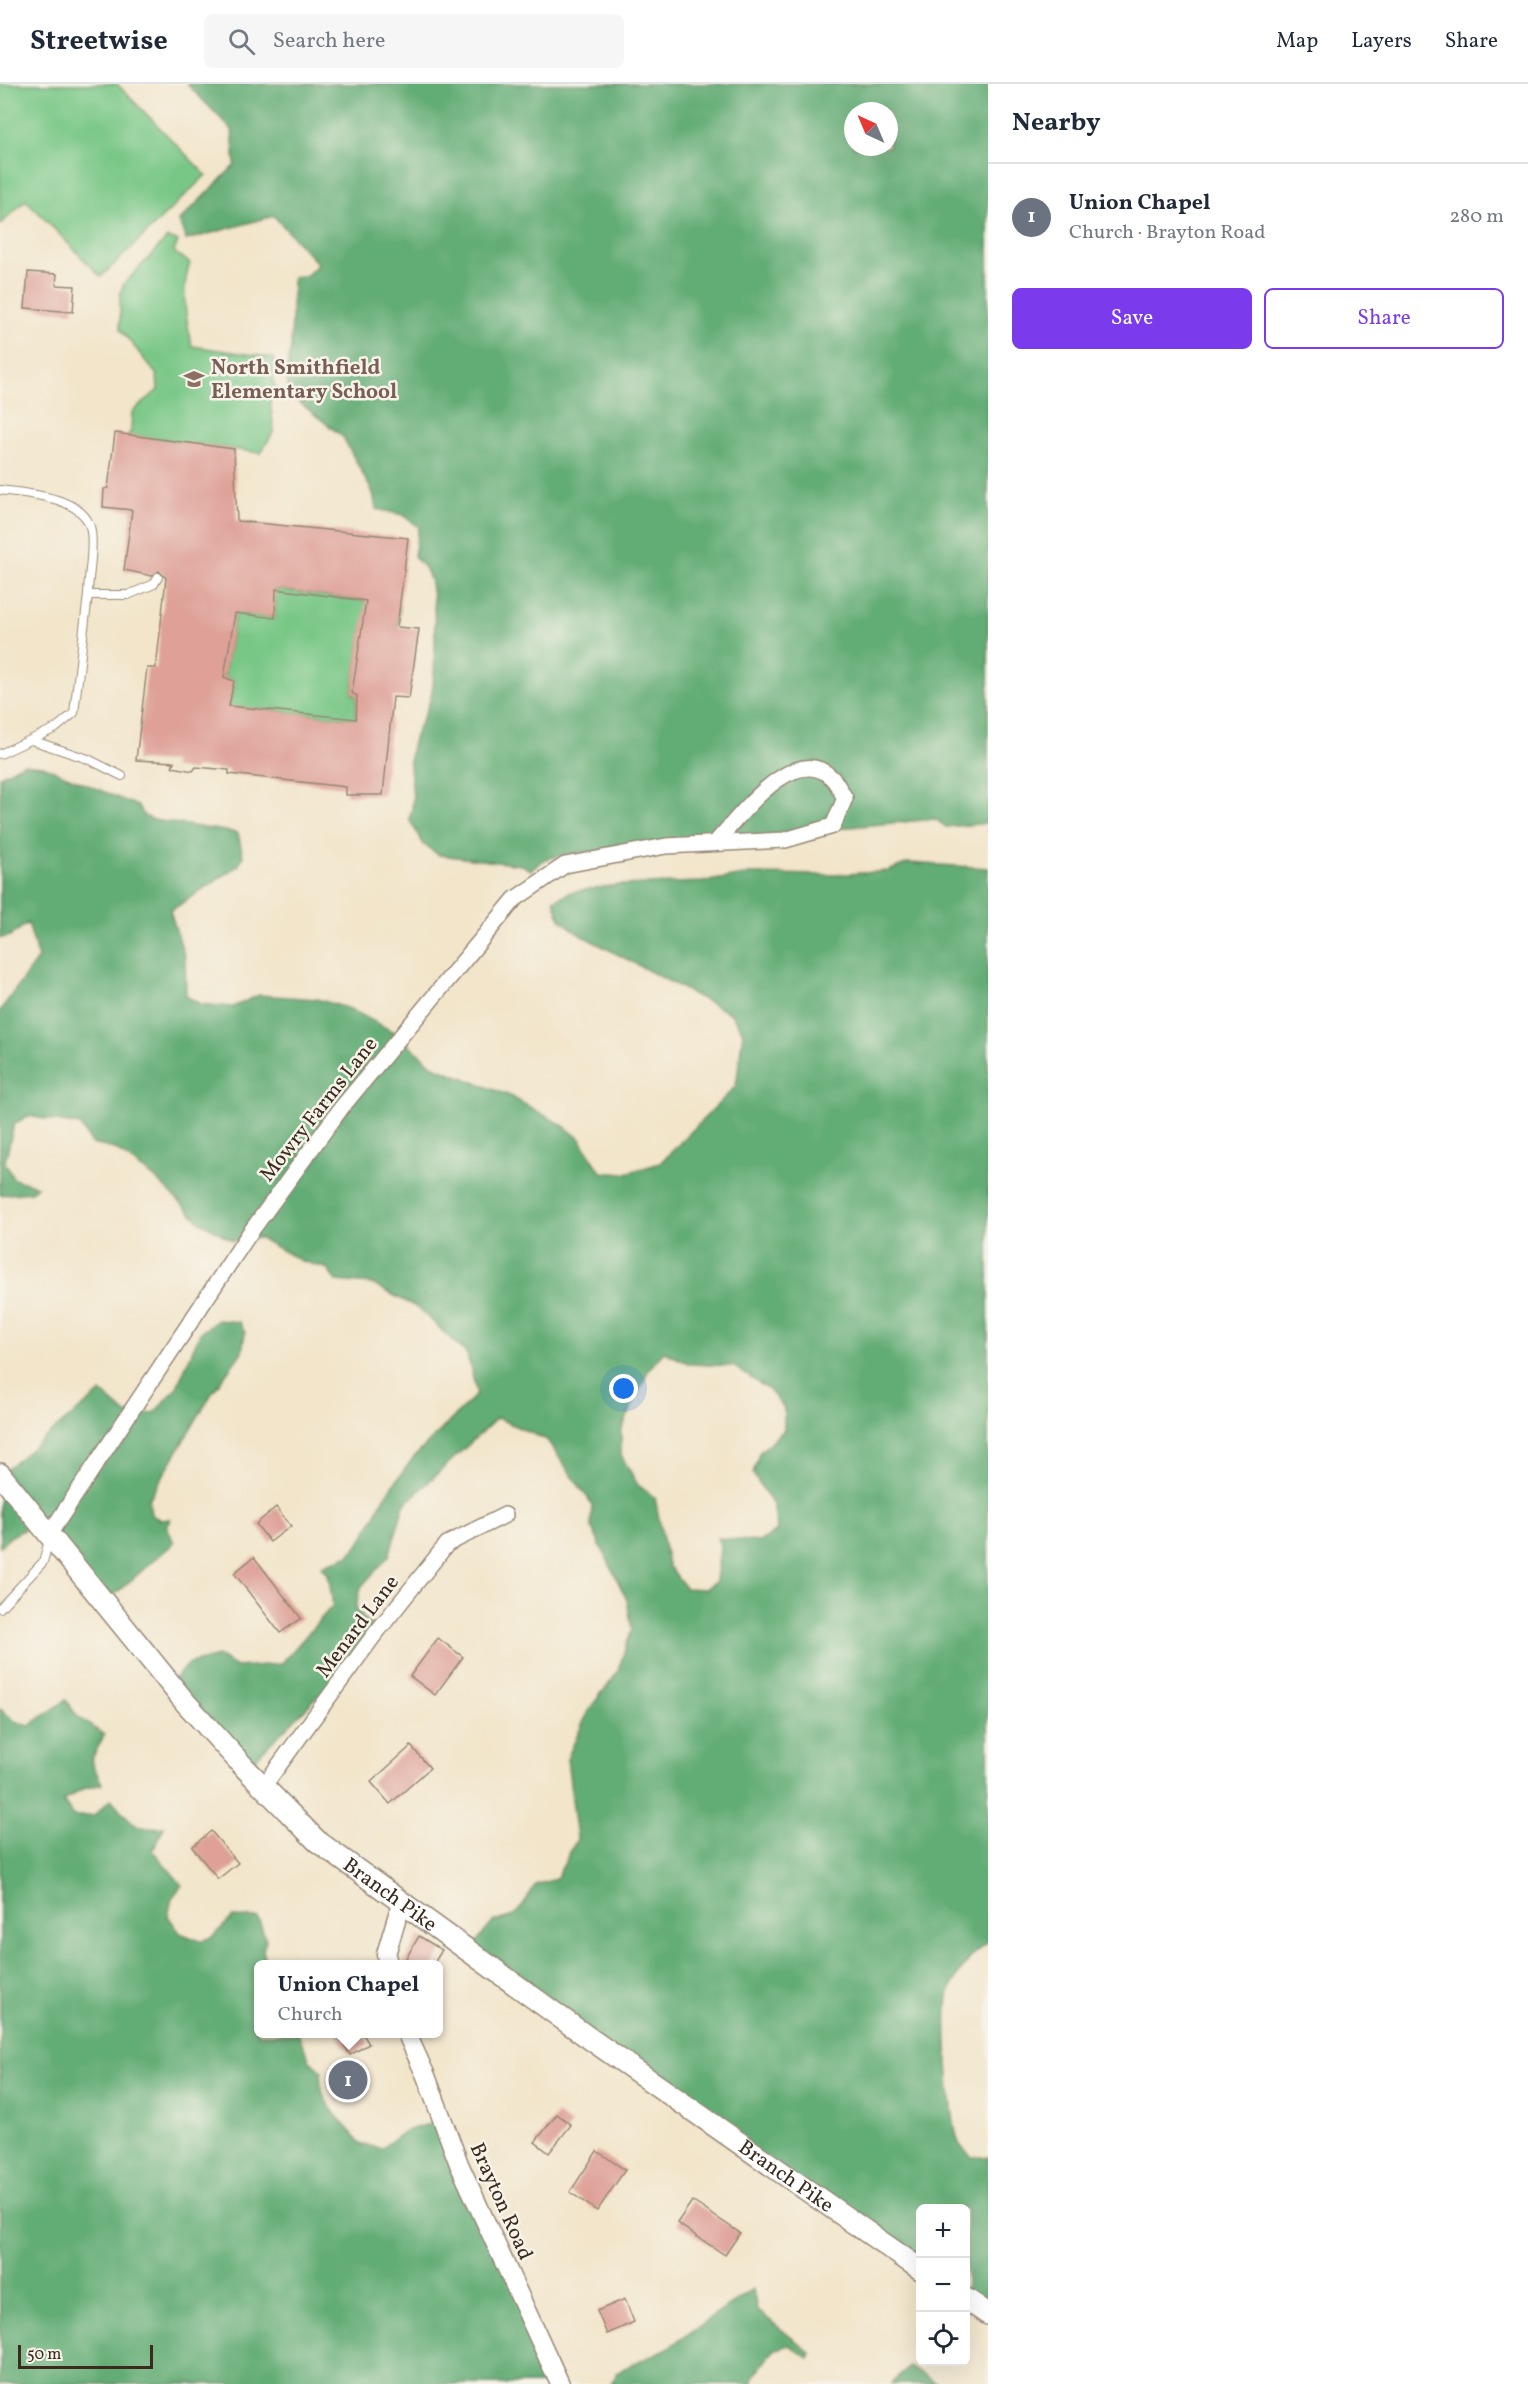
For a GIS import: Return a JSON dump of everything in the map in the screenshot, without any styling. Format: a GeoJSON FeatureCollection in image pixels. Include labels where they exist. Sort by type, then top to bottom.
{"type":"FeatureCollection","features":[{"type":"Feature","properties":{"kind":"main road","name":"Branch Pike"},"geometry":{"type":"LineString","coordinates":[[0,1474],[185,1702],[317,1841],[598,2045],[916,2265]]}},
{"type":"Feature","properties":{"kind":"main road"},"geometry":{"type":"LineString","coordinates":[[970,2302],[988,2314]]}},
{"type":"Feature","properties":{"kind":"street","name":"Mowry Farms Lane"},"geometry":{"type":"LineString","coordinates":[[50,1533],[269,1207],[342,1107],[515,899],[565,865],[666,846],[785,840],[833,826],[845,798],[832,777],[810,766],[786,772],[753,802],[715,843]]}},
{"type":"Feature","properties":{"kind":"street","name":"Menard Lane"},"geometry":{"type":"LineString","coordinates":[[264,1787],[372,1638],[447,1544],[505,1515]]}},
{"type":"Feature","properties":{"kind":"street"},"geometry":{"type":"LineString","coordinates":[[387,1960],[386,1954],[401,1904]]}},
{"type":"Feature","properties":{"kind":"street","name":"Brayton Road"},"geometry":{"type":"LineString","coordinates":[[409,2038],[426,2076],[459,2164],[560,2384]]}},
{"type":"Feature","properties":{"kind":"lane"},"geometry":{"type":"LineString","coordinates":[[0,490],[59,499],[80,512],[91,529],[88,596],[74,713],[56,728],[0,754]]}},
{"type":"Feature","properties":{"kind":"lane"},"geometry":{"type":"LineString","coordinates":[[88,596],[128,595],[154,584],[158,577]]}},
{"type":"Feature","properties":{"kind":"lane"},"geometry":{"type":"LineString","coordinates":[[31,740],[88,759],[122,776]]}},
{"type":"Feature","properties":{"kind":"lane"},"geometry":{"type":"LineString","coordinates":[[0,1608],[43,1562],[50,1533]]}},
{"type":"Feature","properties":{"kind":"green space"},"geometry":{"type":"Polygon","coordinates":[[[0,84],[117,84],[206,175],[101,277],[26,200],[0,225],[0,84]]]}},
{"type":"Feature","properties":{"kind":"green space"},"geometry":{"type":"Polygon","coordinates":[[[187,84],[988,84],[988,823],[946,827],[935,819],[568,854],[545,859],[531,870],[522,865],[439,855],[424,845],[409,819],[413,801],[410,755],[415,735],[432,692],[435,658],[431,584],[427,571],[414,556],[419,527],[403,515],[376,509],[373,493],[343,437],[289,394],[286,374],[291,347],[293,277],[306,276],[318,264],[274,216],[186,240],[179,221],[235,165],[232,130],[187,84]]]}},
{"type":"Feature","properties":{"kind":"green space"},"geometry":{"type":"Polygon","coordinates":[[[167,238],[178,241],[174,252],[190,263],[185,294],[192,346],[274,358],[273,381],[276,388],[270,400],[274,431],[261,453],[128,435],[131,431],[132,412],[158,390],[157,375],[120,329],[120,297],[123,285],[167,238]]]}},
{"type":"Feature","properties":{"kind":"green space"},"geometry":{"type":"Polygon","coordinates":[[[276,589],[400,606],[398,627],[363,625],[352,693],[357,696],[356,719],[238,707],[224,733],[234,681],[224,677],[235,613],[275,618],[276,589]]]}},
{"type":"Feature","properties":{"kind":"green space"},"geometry":{"type":"Polygon","coordinates":[[[23,764],[43,766],[138,806],[144,816],[154,820],[238,833],[243,857],[238,866],[170,911],[185,958],[186,996],[200,1004],[233,1007],[259,995],[317,999],[350,1009],[396,1033],[433,1066],[510,1096],[564,1126],[579,1138],[601,1172],[623,1174],[660,1163],[736,1086],[743,1032],[731,1014],[579,934],[560,919],[554,900],[571,892],[618,885],[702,882],[750,874],[834,875],[888,871],[908,863],[988,868],[988,1942],[958,1974],[950,1990],[947,2027],[953,2114],[959,2143],[972,2157],[988,2157],[988,2314],[970,2302],[970,2204],[916,2204],[916,2265],[469,1951],[494,1921],[509,1917],[519,1910],[535,1885],[556,1879],[577,1839],[567,1759],[588,1711],[617,1673],[632,1629],[627,1600],[591,1526],[592,1504],[547,1440],[497,1418],[404,1505],[389,1556],[361,1587],[356,1607],[365,1620],[373,1626],[332,1682],[246,1768],[170,1682],[190,1663],[218,1656],[236,1667],[281,1664],[333,1605],[328,1574],[322,1566],[349,1555],[361,1542],[384,1498],[413,1458],[477,1394],[467,1354],[418,1308],[372,1284],[336,1281],[326,1268],[301,1261],[260,1238],[233,1241],[199,1221],[156,1179],[115,1149],[92,1144],[80,1125],[28,1116],[14,1124],[5,1162],[14,1179],[37,1186],[31,1192],[0,1195],[0,1011],[38,958],[28,923],[10,936],[0,938],[0,776],[23,764]],[[664,1352],[649,1369],[621,1431],[621,1455],[638,1485],[655,1498],[668,1565],[685,1588],[705,1589],[716,1581],[720,1548],[718,1538],[759,1542],[776,1532],[773,1505],[753,1474],[759,1453],[784,1430],[784,1408],[769,1390],[733,1366],[690,1364],[664,1352]]]}},
{"type":"Feature","properties":{"kind":"green space"},"geometry":{"type":"Polygon","coordinates":[[[218,1320],[239,1322],[245,1333],[242,1352],[212,1393],[149,1499],[151,1515],[161,1520],[170,1519],[167,1527],[174,1543],[107,1601],[39,1521],[10,1537],[0,1547],[0,1474],[101,1392],[126,1414],[154,1413],[176,1389],[200,1333],[218,1320]]]}},
{"type":"Feature","properties":{"kind":"green space"},"geometry":{"type":"Polygon","coordinates":[[[66,1700],[77,1716],[104,1735],[91,1761],[102,1784],[83,1789],[63,1801],[73,1816],[94,1816],[111,1799],[128,1818],[138,1825],[153,1828],[164,1827],[153,1851],[182,1885],[172,1898],[168,1916],[180,1933],[200,1941],[212,1937],[233,1917],[258,1918],[266,1940],[263,1950],[265,1960],[254,1960],[254,2038],[300,2038],[310,2061],[322,2072],[322,2092],[327,2102],[362,2145],[382,2148],[405,2131],[440,2121],[560,2384],[0,2384],[0,1709],[15,1721],[29,1726],[66,1700]]]}},
{"type":"Feature","properties":{"kind":"green space"},"geometry":{"type":"Polygon","coordinates":[[[753,2289],[757,2310],[811,2353],[809,2359],[790,2345],[773,2350],[752,2379],[753,2384],[611,2384],[618,2371],[666,2349],[753,2289]]]}},
{"type":"Feature","properties":{"kind":"green space"},"geometry":{"type":"Polygon","coordinates":[[[909,2366],[938,2384],[891,2384],[909,2366]]]}},
{"type":"Feature","properties":{"kind":"building"},"geometry":{"type":"Polygon","coordinates":[[[28,272],[57,274],[56,285],[75,286],[73,312],[25,308],[28,272]]]}},
{"type":"Feature","properties":{"kind":"building"},"geometry":{"type":"Polygon","coordinates":[[[115,433],[234,449],[237,521],[408,538],[397,627],[419,629],[409,698],[393,697],[383,795],[346,795],[346,787],[229,774],[229,770],[196,767],[193,771],[172,767],[174,762],[136,760],[147,668],[156,668],[166,578],[159,571],[152,576],[124,570],[132,510],[103,507],[104,489],[108,488],[115,433]],[[276,589],[275,618],[235,613],[224,677],[234,681],[229,706],[356,719],[357,696],[352,693],[366,601],[276,589]]]}},
{"type":"Feature","properties":{"kind":"building"},"geometry":{"type":"Polygon","coordinates":[[[276,1507],[291,1526],[270,1542],[256,1524],[276,1507]]]}},
{"type":"Feature","properties":{"kind":"building"},"geometry":{"type":"Polygon","coordinates":[[[254,1557],[301,1618],[280,1633],[234,1573],[254,1557]]]}},
{"type":"Feature","properties":{"kind":"building"},"geometry":{"type":"Polygon","coordinates":[[[438,1638],[463,1657],[435,1695],[410,1676],[438,1638]]]}},
{"type":"Feature","properties":{"kind":"building"},"geometry":{"type":"Polygon","coordinates":[[[411,1746],[430,1768],[390,1804],[371,1782],[411,1746]]]}},
{"type":"Feature","properties":{"kind":"building"},"geometry":{"type":"Polygon","coordinates":[[[211,1831],[238,1863],[218,1879],[192,1847],[211,1831]]]}},
{"type":"Feature","properties":{"kind":"building"},"geometry":{"type":"Polygon","coordinates":[[[419,1936],[442,1950],[436,1960],[405,1960],[419,1936]]]}},
{"type":"Feature","properties":{"kind":"building"},"geometry":{"type":"Polygon","coordinates":[[[339,2038],[365,2038],[369,2044],[350,2055],[339,2038]]]}},
{"type":"Feature","properties":{"kind":"building"},"geometry":{"type":"Polygon","coordinates":[[[557,2114],[571,2125],[549,2153],[535,2142],[557,2114]]]}},
{"type":"Feature","properties":{"kind":"building"},"geometry":{"type":"Polygon","coordinates":[[[597,2151],[625,2170],[597,2211],[570,2192],[597,2151]]]}},
{"type":"Feature","properties":{"kind":"building"},"geometry":{"type":"Polygon","coordinates":[[[692,2201],[740,2233],[725,2255],[677,2223],[692,2201]]]}},
{"type":"Feature","properties":{"kind":"building"},"geometry":{"type":"Polygon","coordinates":[[[625,2299],[634,2322],[607,2334],[597,2311],[625,2299]]]}},
{"type":"Feature","properties":{"kind":"place","name":"North Smithfield Elementary School"},"geometry":{"type":"Point","coordinates":[194,379]}},
{"type":"Feature","properties":{"kind":"place","name":"Union Chapel"},"geometry":{"type":"Point","coordinates":[348,2080]}}]}
